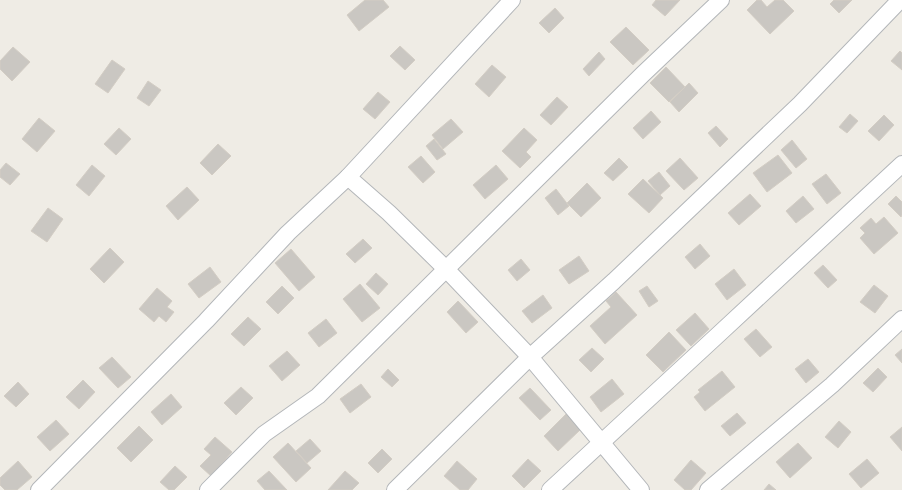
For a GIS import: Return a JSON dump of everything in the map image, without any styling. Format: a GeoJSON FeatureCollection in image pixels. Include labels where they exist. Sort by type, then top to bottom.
{"type":"FeatureCollection","features":[{"type":"Feature","properties":{"kind":"street"},"geometry":{"type":"LineString","coordinates":[[39,490],[206,321],[288,233],[348,177],[512,0]]}},
{"type":"Feature","properties":{"kind":"street"},"geometry":{"type":"LineString","coordinates":[[208,490],[264,434],[318,396],[643,74],[721,0]]}},
{"type":"Feature","properties":{"kind":"street"},"geometry":{"type":"LineString","coordinates":[[395,490],[530,356],[619,276],[800,104],[900,0]]}},
{"type":"Feature","properties":{"kind":"street"},"geometry":{"type":"LineString","coordinates":[[550,490],[902,164]]}},
{"type":"Feature","properties":{"kind":"street"},"geometry":{"type":"LineString","coordinates":[[348,177],[389,213],[446,269],[530,356],[641,490]]}},
{"type":"Feature","properties":{"kind":"street"},"geometry":{"type":"LineString","coordinates":[[708,490],[832,385],[902,319]]}},
{"type":"Feature","properties":{"kind":"building"},"geometry":{"type":"Polygon","coordinates":[[[365,0],[383,0],[389,7],[359,31],[347,15],[365,0]]]}},
{"type":"Feature","properties":{"kind":"building"},"geometry":{"type":"Polygon","coordinates":[[[656,0],[680,0],[665,16],[652,5],[656,0]]]}},
{"type":"Feature","properties":{"kind":"building"},"geometry":{"type":"Polygon","coordinates":[[[757,0],[761,0],[767,7],[775,0],[783,0],[794,11],[770,34],[747,10],[757,0]]]}},
{"type":"Feature","properties":{"kind":"building"},"geometry":{"type":"Polygon","coordinates":[[[834,0],[852,0],[839,13],[830,4],[834,0]]]}},
{"type":"Feature","properties":{"kind":"building"},"geometry":{"type":"Polygon","coordinates":[[[555,8],[564,18],[549,33],[539,23],[555,8]]]}},
{"type":"Feature","properties":{"kind":"building"},"geometry":{"type":"Polygon","coordinates":[[[626,27],[649,50],[633,65],[610,42],[626,27]]]}},
{"type":"Feature","properties":{"kind":"building"},"geometry":{"type":"Polygon","coordinates":[[[400,46],[415,60],[405,70],[390,56],[400,46]]]}},
{"type":"Feature","properties":{"kind":"building"},"geometry":{"type":"Polygon","coordinates":[[[13,47],[30,62],[12,81],[0,69],[0,61],[13,47]]]}},
{"type":"Feature","properties":{"kind":"building"},"geometry":{"type":"Polygon","coordinates":[[[900,51],[902,53],[902,70],[891,61],[900,51]]]}},
{"type":"Feature","properties":{"kind":"building"},"geometry":{"type":"Polygon","coordinates":[[[599,52],[605,59],[589,76],[583,69],[599,52]]]}},
{"type":"Feature","properties":{"kind":"building"},"geometry":{"type":"Polygon","coordinates":[[[112,60],[125,69],[108,93],[95,84],[112,60]]]}},
{"type":"Feature","properties":{"kind":"building"},"geometry":{"type":"Polygon","coordinates":[[[492,65],[506,77],[489,97],[475,84],[492,65]]]}},
{"type":"Feature","properties":{"kind":"building"},"geometry":{"type":"Polygon","coordinates":[[[666,67],[685,87],[669,102],[650,83],[666,67]]]}},
{"type":"Feature","properties":{"kind":"building"},"geometry":{"type":"Polygon","coordinates":[[[148,81],[161,90],[149,106],[137,98],[148,81]]]}},
{"type":"Feature","properties":{"kind":"building"},"geometry":{"type":"Polygon","coordinates":[[[689,83],[698,93],[679,112],[670,102],[689,83]]]}},
{"type":"Feature","properties":{"kind":"building"},"geometry":{"type":"Polygon","coordinates":[[[378,92],[390,102],[375,119],[363,109],[378,92]]]}},
{"type":"Feature","properties":{"kind":"building"},"geometry":{"type":"Polygon","coordinates":[[[557,97],[568,107],[551,125],[540,115],[557,97]]]}},
{"type":"Feature","properties":{"kind":"building"},"geometry":{"type":"Polygon","coordinates":[[[651,111],[661,122],[643,139],[633,128],[651,111]]]}},
{"type":"Feature","properties":{"kind":"building"},"geometry":{"type":"Polygon","coordinates":[[[850,114],[858,121],[847,133],[839,127],[850,114]]]}},
{"type":"Feature","properties":{"kind":"building"},"geometry":{"type":"Polygon","coordinates":[[[884,115],[894,125],[879,141],[868,131],[884,115]]]}},
{"type":"Feature","properties":{"kind":"building"},"geometry":{"type":"Polygon","coordinates":[[[39,118],[55,131],[37,152],[22,139],[39,118]]]}},
{"type":"Feature","properties":{"kind":"building"},"geometry":{"type":"Polygon","coordinates":[[[451,119],[463,132],[443,149],[432,135],[451,119]]]}},
{"type":"Feature","properties":{"kind":"building"},"geometry":{"type":"Polygon","coordinates":[[[716,126],[728,139],[720,147],[708,133],[716,126]]]}},
{"type":"Feature","properties":{"kind":"building"},"geometry":{"type":"Polygon","coordinates":[[[119,128],[131,139],[116,155],[104,144],[119,128]]]}},
{"type":"Feature","properties":{"kind":"building"},"geometry":{"type":"Polygon","coordinates":[[[524,128],[537,140],[526,152],[531,157],[520,168],[502,151],[524,128]]]}},
{"type":"Feature","properties":{"kind":"building"},"geometry":{"type":"Polygon","coordinates":[[[434,139],[446,154],[437,160],[426,146],[434,139]]]}},
{"type":"Feature","properties":{"kind":"building"},"geometry":{"type":"Polygon","coordinates":[[[792,140],[807,159],[796,168],[781,150],[792,140]]]}},
{"type":"Feature","properties":{"kind":"building"},"geometry":{"type":"Polygon","coordinates":[[[218,144],[231,156],[212,175],[200,163],[218,144]]]}},
{"type":"Feature","properties":{"kind":"building"},"geometry":{"type":"Polygon","coordinates":[[[778,155],[792,173],[767,192],[753,173],[778,155]]]}},
{"type":"Feature","properties":{"kind":"building"},"geometry":{"type":"Polygon","coordinates":[[[421,156],[435,172],[423,183],[408,167],[421,156]]]}},
{"type":"Feature","properties":{"kind":"building"},"geometry":{"type":"Polygon","coordinates":[[[619,158],[628,167],[613,181],[604,173],[619,158]]]}},
{"type":"Feature","properties":{"kind":"building"},"geometry":{"type":"Polygon","coordinates":[[[680,158],[698,178],[684,190],[666,171],[680,158]]]}},
{"type":"Feature","properties":{"kind":"building"},"geometry":{"type":"Polygon","coordinates":[[[6,163],[20,174],[10,185],[0,177],[0,170],[6,163]]]}},
{"type":"Feature","properties":{"kind":"building"},"geometry":{"type":"Polygon","coordinates":[[[92,165],[105,176],[89,196],[76,185],[92,165]]]}},
{"type":"Feature","properties":{"kind":"building"},"geometry":{"type":"Polygon","coordinates":[[[496,165],[508,179],[485,199],[473,185],[496,165]]]}},
{"type":"Feature","properties":{"kind":"building"},"geometry":{"type":"Polygon","coordinates":[[[659,172],[670,186],[660,195],[648,181],[659,172]]]}},
{"type":"Feature","properties":{"kind":"building"},"geometry":{"type":"Polygon","coordinates":[[[826,174],[841,193],[827,204],[812,184],[826,174]]]}},
{"type":"Feature","properties":{"kind":"building"},"geometry":{"type":"Polygon","coordinates":[[[643,179],[663,198],[649,213],[628,194],[643,179]]]}},
{"type":"Feature","properties":{"kind":"building"},"geometry":{"type":"Polygon","coordinates":[[[587,183],[601,198],[581,217],[567,203],[587,183]]]}},
{"type":"Feature","properties":{"kind":"building"},"geometry":{"type":"Polygon","coordinates":[[[187,187],[199,200],[178,220],[166,206],[187,187]]]}},
{"type":"Feature","properties":{"kind":"building"},"geometry":{"type":"Polygon","coordinates":[[[556,189],[569,206],[558,215],[545,198],[556,189]]]}},
{"type":"Feature","properties":{"kind":"building"},"geometry":{"type":"Polygon","coordinates":[[[750,194],[761,206],[739,225],[728,213],[750,194]]]}},
{"type":"Feature","properties":{"kind":"building"},"geometry":{"type":"Polygon","coordinates":[[[803,196],[814,209],[796,223],[786,211],[803,196]]]}},
{"type":"Feature","properties":{"kind":"building"},"geometry":{"type":"Polygon","coordinates":[[[896,196],[902,202],[901,217],[888,204],[896,196]]]}},
{"type":"Feature","properties":{"kind":"building"},"geometry":{"type":"Polygon","coordinates":[[[48,208],[63,219],[47,242],[31,231],[48,208]]]}},
{"type":"Feature","properties":{"kind":"building"},"geometry":{"type":"Polygon","coordinates":[[[884,217],[898,233],[874,254],[860,238],[865,233],[860,228],[871,218],[876,224],[884,217]]]}},
{"type":"Feature","properties":{"kind":"building"},"geometry":{"type":"Polygon","coordinates":[[[363,239],[372,248],[355,263],[346,254],[363,239]]]}},
{"type":"Feature","properties":{"kind":"building"},"geometry":{"type":"Polygon","coordinates":[[[700,244],[710,256],[695,269],[685,257],[700,244]]]}},
{"type":"Feature","properties":{"kind":"building"},"geometry":{"type":"Polygon","coordinates":[[[110,248],[124,262],[104,283],[90,269],[110,248]]]}},
{"type":"Feature","properties":{"kind":"building"},"geometry":{"type":"Polygon","coordinates":[[[291,249],[315,277],[299,291],[275,263],[291,249]]]}},
{"type":"Feature","properties":{"kind":"building"},"geometry":{"type":"Polygon","coordinates":[[[579,256],[589,271],[569,284],[559,270],[579,256]]]}},
{"type":"Feature","properties":{"kind":"building"},"geometry":{"type":"Polygon","coordinates":[[[521,259],[530,270],[517,281],[508,270],[521,259]]]}},
{"type":"Feature","properties":{"kind":"building"},"geometry":{"type":"Polygon","coordinates":[[[823,265],[837,280],[828,288],[814,273],[823,265]]]}},
{"type":"Feature","properties":{"kind":"building"},"geometry":{"type":"Polygon","coordinates":[[[210,267],[221,282],[199,298],[188,284],[210,267]]]}},
{"type":"Feature","properties":{"kind":"building"},"geometry":{"type":"Polygon","coordinates":[[[734,269],[746,285],[727,300],[715,284],[734,269]]]}},
{"type":"Feature","properties":{"kind":"building"},"geometry":{"type":"Polygon","coordinates":[[[376,273],[388,284],[378,295],[366,284],[376,273]]]}},
{"type":"Feature","properties":{"kind":"building"},"geometry":{"type":"Polygon","coordinates":[[[360,284],[380,308],[362,322],[343,299],[360,284]]]}},
{"type":"Feature","properties":{"kind":"building"},"geometry":{"type":"Polygon","coordinates":[[[874,285],[888,296],[875,313],[860,302],[874,285]]]}},
{"type":"Feature","properties":{"kind":"building"},"geometry":{"type":"Polygon","coordinates":[[[282,286],[294,298],[278,314],[266,302],[282,286]]]}},
{"type":"Feature","properties":{"kind":"building"},"geometry":{"type":"Polygon","coordinates":[[[647,286],[658,301],[649,307],[639,291],[647,286]]]}},
{"type":"Feature","properties":{"kind":"building"},"geometry":{"type":"Polygon","coordinates":[[[157,288],[172,301],[167,307],[174,312],[166,322],[159,316],[154,322],[139,309],[157,288]]]}},
{"type":"Feature","properties":{"kind":"building"},"geometry":{"type":"Polygon","coordinates":[[[616,292],[637,315],[605,344],[590,326],[611,307],[606,301],[616,292]]]}},
{"type":"Feature","properties":{"kind":"building"},"geometry":{"type":"Polygon","coordinates":[[[543,295],[552,308],[532,323],[522,311],[543,295]]]}},
{"type":"Feature","properties":{"kind":"building"},"geometry":{"type":"Polygon","coordinates":[[[458,301],[478,322],[466,333],[447,312],[458,301]]]}},
{"type":"Feature","properties":{"kind":"building"},"geometry":{"type":"Polygon","coordinates":[[[695,313],[709,329],[691,346],[676,330],[695,313]]]}},
{"type":"Feature","properties":{"kind":"building"},"geometry":{"type":"Polygon","coordinates":[[[248,317],[261,329],[244,346],[231,334],[248,317]]]}},
{"type":"Feature","properties":{"kind":"building"},"geometry":{"type":"Polygon","coordinates":[[[326,319],[337,333],[319,347],[308,333],[326,319]]]}},
{"type":"Feature","properties":{"kind":"building"},"geometry":{"type":"Polygon","coordinates":[[[756,329],[772,347],[760,357],[744,339],[756,329]]]}},
{"type":"Feature","properties":{"kind":"building"},"geometry":{"type":"Polygon","coordinates":[[[669,332],[686,350],[663,372],[646,355],[669,332]]]}},
{"type":"Feature","properties":{"kind":"building"},"geometry":{"type":"Polygon","coordinates":[[[592,348],[604,359],[591,372],[579,360],[592,348]]]}},
{"type":"Feature","properties":{"kind":"building"},"geometry":{"type":"Polygon","coordinates":[[[902,349],[902,363],[895,355],[902,349]]]}},
{"type":"Feature","properties":{"kind":"building"},"geometry":{"type":"Polygon","coordinates":[[[287,351],[300,365],[282,381],[269,366],[287,351]]]}},
{"type":"Feature","properties":{"kind":"building"},"geometry":{"type":"Polygon","coordinates":[[[112,357],[131,377],[118,388],[99,368],[112,357]]]}},
{"type":"Feature","properties":{"kind":"building"},"geometry":{"type":"Polygon","coordinates":[[[808,359],[819,372],[806,383],[795,369],[808,359]]]}},
{"type":"Feature","properties":{"kind":"building"},"geometry":{"type":"Polygon","coordinates":[[[878,368],[887,377],[873,392],[863,383],[878,368]]]}},
{"type":"Feature","properties":{"kind":"building"},"geometry":{"type":"Polygon","coordinates":[[[388,369],[399,380],[392,387],[381,377],[388,369]]]}},
{"type":"Feature","properties":{"kind":"building"},"geometry":{"type":"Polygon","coordinates":[[[722,371],[735,387],[705,411],[694,397],[700,392],[698,390],[722,371]]]}},
{"type":"Feature","properties":{"kind":"building"},"geometry":{"type":"Polygon","coordinates":[[[612,379],[624,394],[601,412],[590,397],[612,379]]]}},
{"type":"Feature","properties":{"kind":"building"},"geometry":{"type":"Polygon","coordinates":[[[83,380],[95,392],[79,409],[66,397],[83,380]]]}},
{"type":"Feature","properties":{"kind":"building"},"geometry":{"type":"Polygon","coordinates":[[[18,382],[29,394],[16,407],[4,396],[18,382]]]}},
{"type":"Feature","properties":{"kind":"building"},"geometry":{"type":"Polygon","coordinates":[[[361,384],[371,397],[350,413],[340,399],[361,384]]]}},
{"type":"Feature","properties":{"kind":"building"},"geometry":{"type":"Polygon","coordinates":[[[241,387],[253,398],[236,415],[224,403],[241,387]]]}},
{"type":"Feature","properties":{"kind":"building"},"geometry":{"type":"Polygon","coordinates":[[[530,388],[551,410],[540,420],[519,398],[530,388]]]}},
{"type":"Feature","properties":{"kind":"building"},"geometry":{"type":"Polygon","coordinates":[[[171,394],[182,407],[162,425],[151,412],[171,394]]]}},
{"type":"Feature","properties":{"kind":"building"},"geometry":{"type":"Polygon","coordinates":[[[737,413],[746,423],[730,436],[721,426],[737,413]]]}},
{"type":"Feature","properties":{"kind":"building"},"geometry":{"type":"Polygon","coordinates":[[[566,414],[581,429],[558,451],[544,436],[566,414]]]}},
{"type":"Feature","properties":{"kind":"building"},"geometry":{"type":"Polygon","coordinates":[[[56,420],[69,434],[50,451],[37,437],[56,420]]]}},
{"type":"Feature","properties":{"kind":"building"},"geometry":{"type":"Polygon","coordinates":[[[839,421],[851,432],[838,448],[825,437],[839,421]]]}},
{"type":"Feature","properties":{"kind":"building"},"geometry":{"type":"Polygon","coordinates":[[[139,426],[153,440],[131,462],[117,448],[139,426]]]}},
{"type":"Feature","properties":{"kind":"building"},"geometry":{"type":"Polygon","coordinates":[[[902,427],[902,451],[890,437],[902,427]]]}},
{"type":"Feature","properties":{"kind":"building"},"geometry":{"type":"Polygon","coordinates":[[[215,437],[232,452],[211,476],[200,466],[211,455],[204,449],[215,437]]]}},
{"type":"Feature","properties":{"kind":"building"},"geometry":{"type":"Polygon","coordinates":[[[310,439],[321,451],[307,463],[296,451],[310,439]]]}},
{"type":"Feature","properties":{"kind":"building"},"geometry":{"type":"Polygon","coordinates":[[[288,443],[311,468],[296,482],[273,457],[288,443]]]}},
{"type":"Feature","properties":{"kind":"building"},"geometry":{"type":"Polygon","coordinates":[[[798,443],[812,458],[790,478],[776,462],[798,443]]]}},
{"type":"Feature","properties":{"kind":"building"},"geometry":{"type":"Polygon","coordinates":[[[382,449],[392,459],[378,473],[368,463],[382,449]]]}},
{"type":"Feature","properties":{"kind":"building"},"geometry":{"type":"Polygon","coordinates":[[[528,459],[541,471],[524,488],[512,476],[528,459]]]}},
{"type":"Feature","properties":{"kind":"building"},"geometry":{"type":"Polygon","coordinates":[[[867,459],[879,473],[861,488],[849,474],[867,459]]]}},
{"type":"Feature","properties":{"kind":"building"},"geometry":{"type":"Polygon","coordinates":[[[691,460],[706,473],[691,490],[685,490],[674,480],[691,460]]]}},
{"type":"Feature","properties":{"kind":"building"},"geometry":{"type":"Polygon","coordinates":[[[18,461],[32,477],[17,490],[5,490],[0,485],[0,478],[18,461]]]}},
{"type":"Feature","properties":{"kind":"building"},"geometry":{"type":"Polygon","coordinates":[[[457,461],[477,479],[468,490],[460,490],[444,476],[457,461]]]}},
{"type":"Feature","properties":{"kind":"building"},"geometry":{"type":"Polygon","coordinates":[[[175,466],[187,477],[174,490],[169,490],[160,482],[175,466]]]}},
{"type":"Feature","properties":{"kind":"building"},"geometry":{"type":"Polygon","coordinates":[[[269,471],[287,490],[265,490],[257,481],[269,471]]]}},
{"type":"Feature","properties":{"kind":"building"},"geometry":{"type":"Polygon","coordinates":[[[345,471],[359,483],[352,490],[328,490],[345,471]]]}},
{"type":"Feature","properties":{"kind":"building"},"geometry":{"type":"Polygon","coordinates":[[[769,484],[776,490],[764,490],[769,484]]]}}]}
